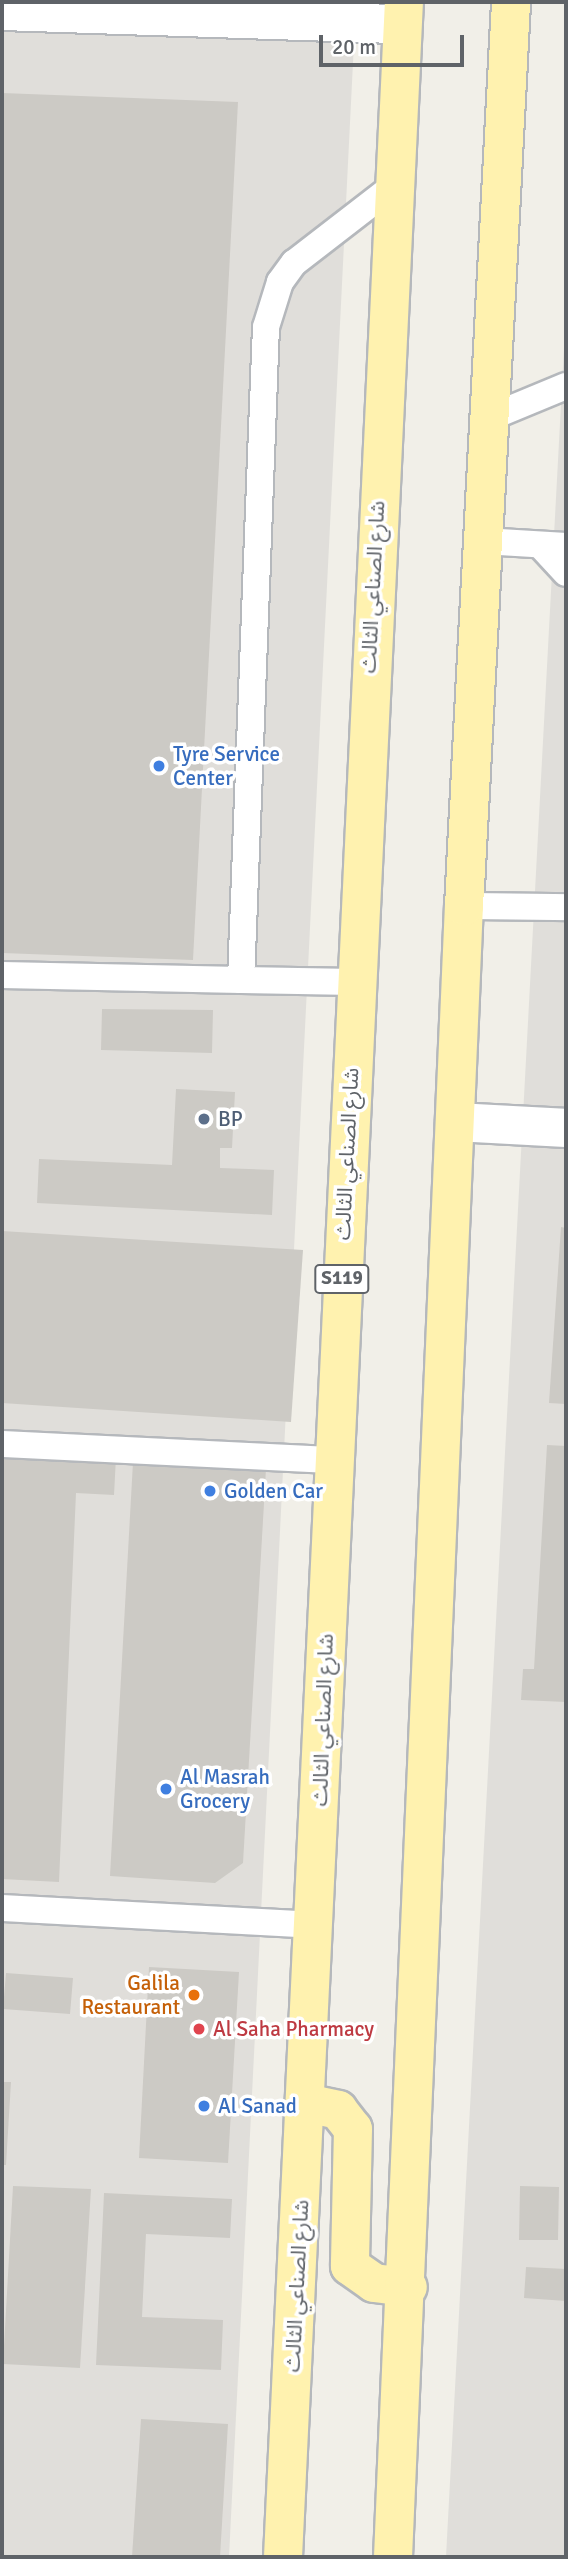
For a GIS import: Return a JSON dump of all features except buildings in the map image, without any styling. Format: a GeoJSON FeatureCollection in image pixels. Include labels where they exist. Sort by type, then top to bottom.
{"type":"FeatureCollection","features":[{"type":"Feature","properties":{"kind":"main road"},"geometry":{"type":"LineString","coordinates":[[393,2557],[408,2287],[464,906],[511,2]]}},
{"type":"Feature","properties":{"kind":"main road","name":"شارع الصناعي الثالث"},"geometry":{"type":"LineString","coordinates":[[283,2557],[306,2103],[391,188],[403,13]]}},
{"type":"Feature","properties":{"kind":"main road"},"geometry":{"type":"LineString","coordinates":[[306,2103],[338,2110],[353,2129],[350,2266],[374,2283],[408,2287]]}},
{"type":"Feature","properties":{"kind":"street"},"geometry":{"type":"LineString","coordinates":[[2,11],[403,13]]}},
{"type":"Feature","properties":{"kind":"street"},"geometry":{"type":"LineString","coordinates":[[456,1122],[566,1128]]}},
{"type":"Feature","properties":{"kind":"lane"},"geometry":{"type":"LineString","coordinates":[[240,980],[266,327],[280,282],[294,263],[391,188]]}},
{"type":"Feature","properties":{"kind":"lane"},"geometry":{"type":"LineString","coordinates":[[491,417],[566,386]]}},
{"type":"Feature","properties":{"kind":"lane"},"geometry":{"type":"LineString","coordinates":[[483,541],[553,546],[566,573]]}},
{"type":"Feature","properties":{"kind":"lane"},"geometry":{"type":"LineString","coordinates":[[464,906],[566,907]]}},
{"type":"Feature","properties":{"kind":"lane"},"geometry":{"type":"LineString","coordinates":[[2,975],[355,982]]}},
{"type":"Feature","properties":{"kind":"lane"},"geometry":{"type":"LineString","coordinates":[[2,1444],[333,1460]]}},
{"type":"Feature","properties":{"kind":"lane"},"geometry":{"type":"LineString","coordinates":[[2,1908],[313,1925]]}},
{"type":"Feature","properties":{"kind":"shaded area"},"geometry":{"type":"Polygon","coordinates":[[[2,2],[356,2],[229,2557],[2,2557],[2,2]]]}},
{"type":"Feature","properties":{"kind":"shaded area"},"geometry":{"type":"Polygon","coordinates":[[[566,311],[566,2557],[446,2557],[566,311]]]}},
{"type":"Feature","properties":{"kind":"place","name":"Tyre Service Center"},"geometry":{"type":"Point","coordinates":[159,766]}},
{"type":"Feature","properties":{"kind":"place","name":"BP"},"geometry":{"type":"Point","coordinates":[204,1119]}},
{"type":"Feature","properties":{"kind":"place","name":"Golden Car"},"geometry":{"type":"Point","coordinates":[210,1491]}},
{"type":"Feature","properties":{"kind":"place","name":"Al Masrah Grocery"},"geometry":{"type":"Point","coordinates":[166,1789]}},
{"type":"Feature","properties":{"kind":"place","name":"Galila Restaurant"},"geometry":{"type":"Point","coordinates":[194,1995]}},
{"type":"Feature","properties":{"kind":"place","name":"Al Saha Pharmacy"},"geometry":{"type":"Point","coordinates":[199,2029]}},
{"type":"Feature","properties":{"kind":"place","name":"Al Sanad"},"geometry":{"type":"Point","coordinates":[204,2106]}}]}
